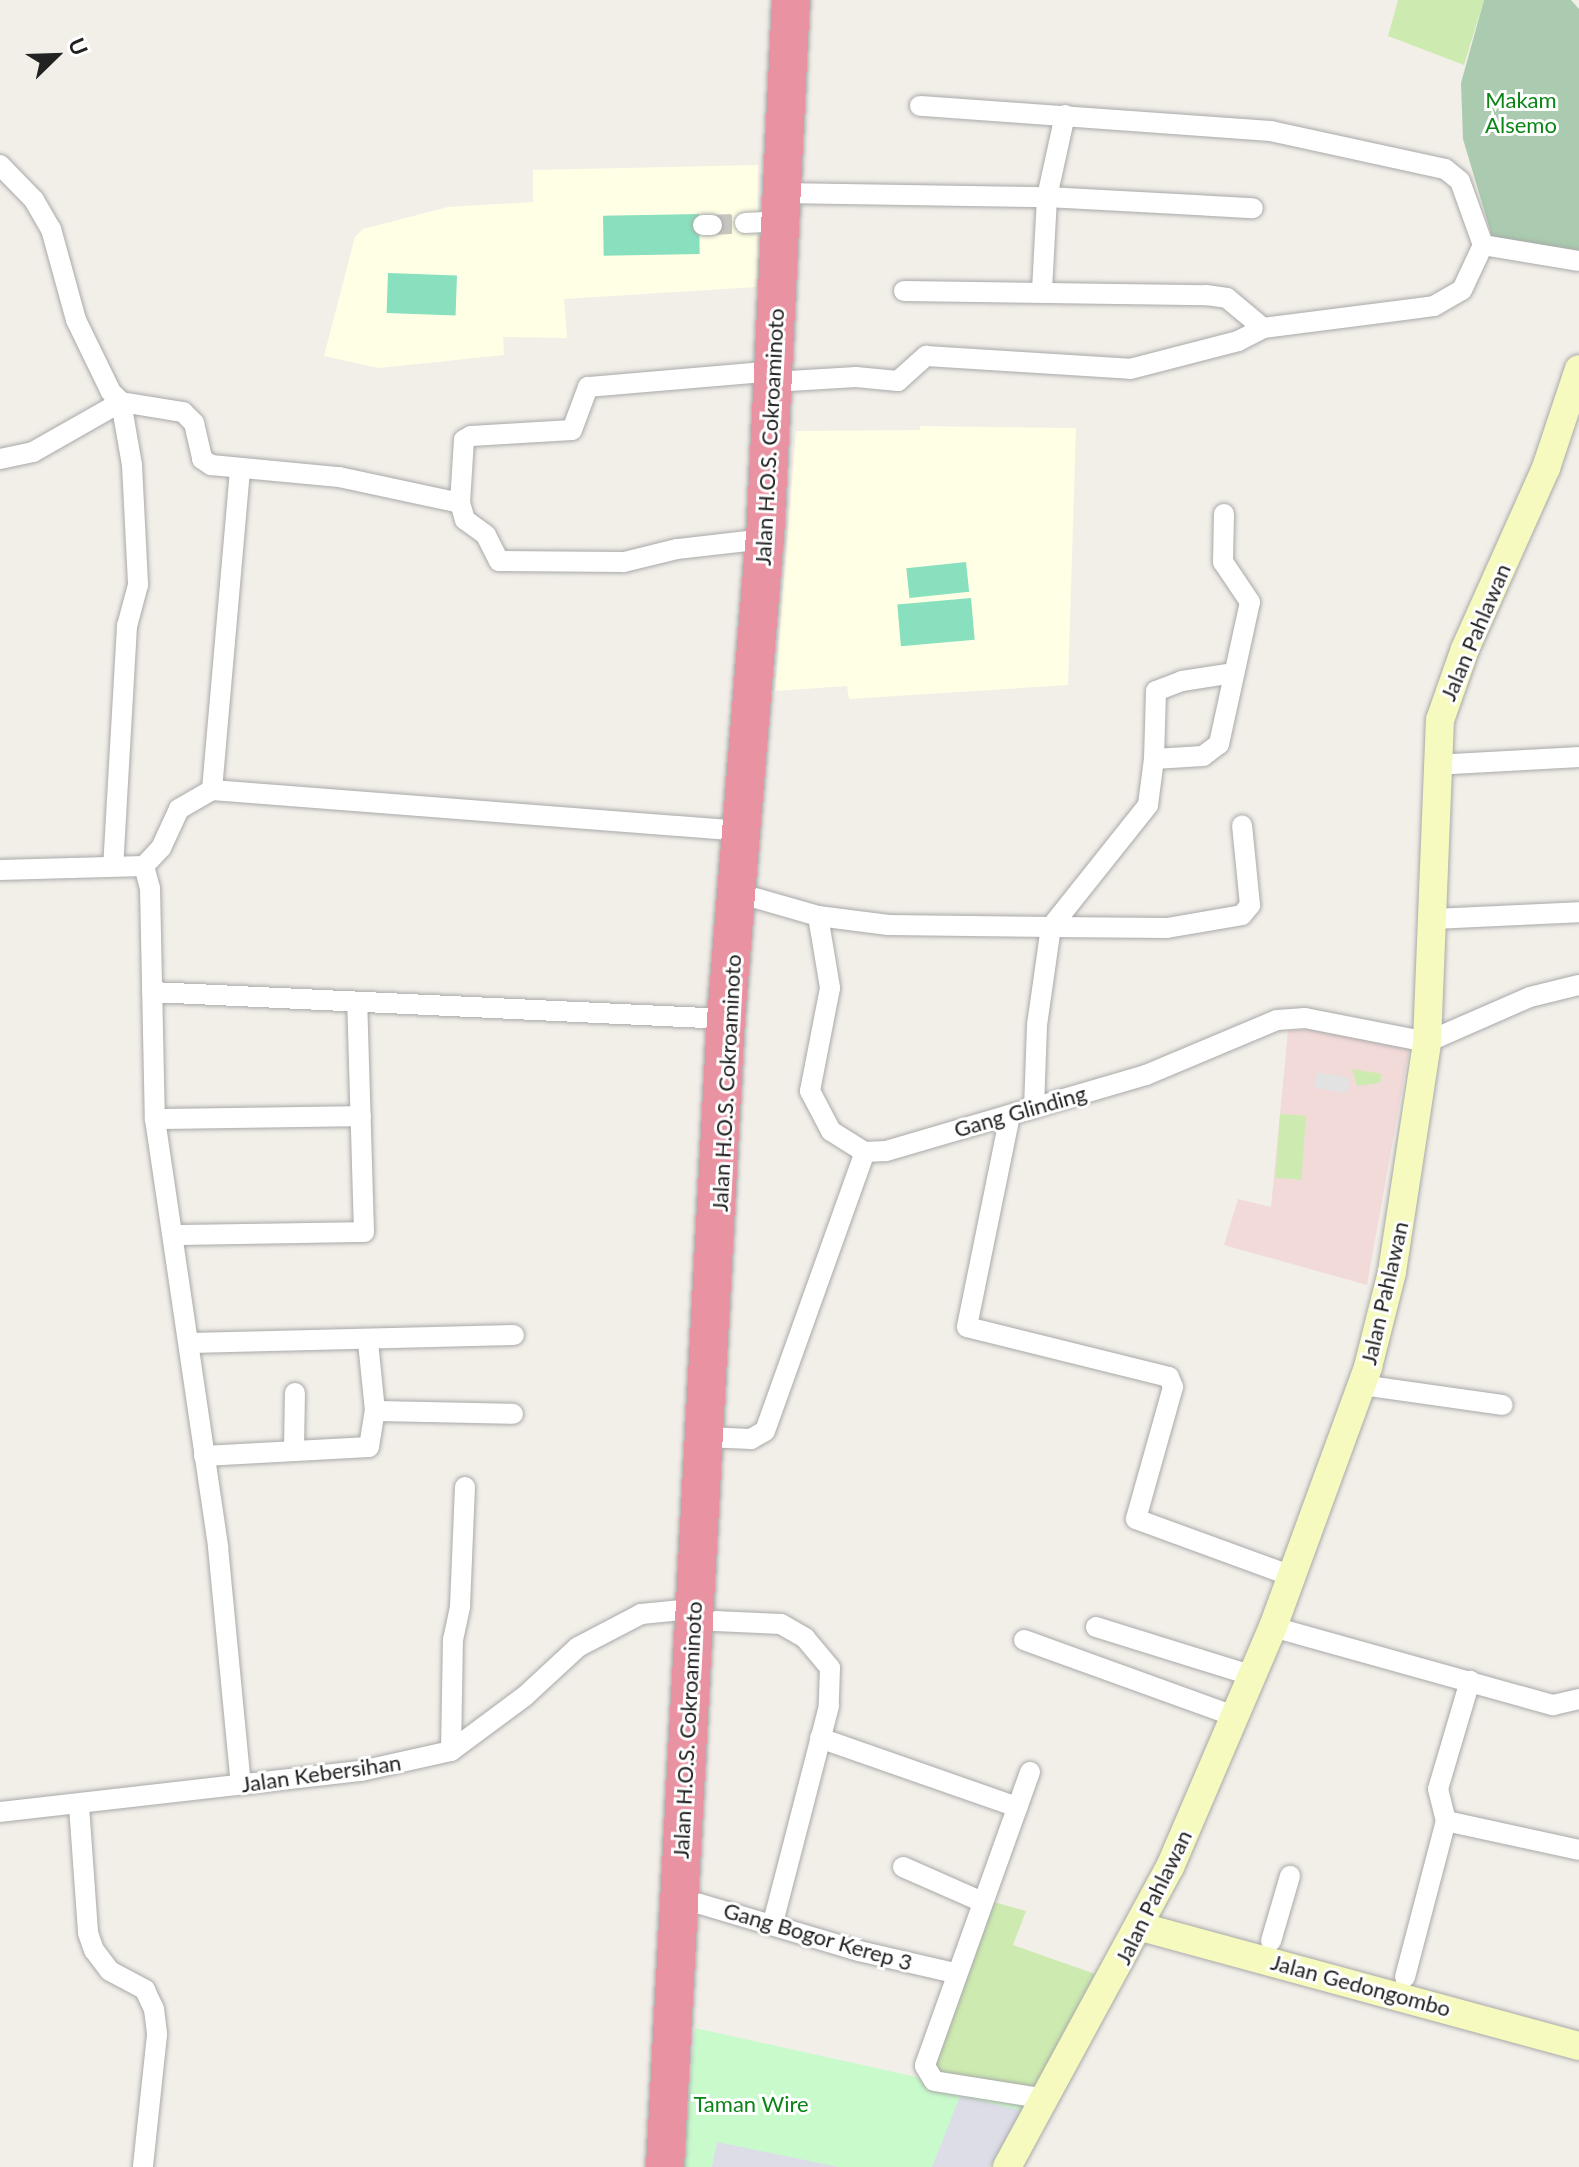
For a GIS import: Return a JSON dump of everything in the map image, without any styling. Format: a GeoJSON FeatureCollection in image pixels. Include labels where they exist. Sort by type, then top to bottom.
{"type":"FeatureCollection","features":[{"type":"Feature","properties":{"kind":"highway","name":"Jalan H.O.S. Cokroaminoto"},"geometry":{"type":"LineString","coordinates":[[665,2167],[726,1019],[765,539],[774,376],[768,213],[791,0]]}},
{"type":"Feature","properties":{"kind":"main road","name":"Jalan Pahlawan"},"geometry":{"type":"LineString","coordinates":[[1007,2167],[1146,1918],[1237,1717],[1362,1385],[1392,1272],[1427,1042],[1433,919],[1435,765],[1450,685],[1533,499],[1579,369]]}},
{"type":"Feature","properties":{"kind":"main road","name":"Jalan Gedongombo"},"geometry":{"type":"LineString","coordinates":[[1146,1918],[1271,1941],[1579,2029]]}},
{"type":"Feature","properties":{"kind":"main road","name":"Jalan Gedongombo"},"geometry":{"type":"LineString","coordinates":[[1146,1918],[1579,2046]]}},
{"type":"Feature","properties":{"kind":"street"},"geometry":{"type":"LineString","coordinates":[[765,539],[677,549],[624,562],[499,561],[486,535],[465,520],[460,503],[464,440],[471,436],[572,430],[588,387],[774,376],[898,381],[926,356],[1130,369],[1238,341],[1263,328],[1434,306],[1462,290],[1483,245],[1460,181],[1445,169],[1271,131],[920,106]]}},
{"type":"Feature","properties":{"kind":"street"},"geometry":{"type":"LineString","coordinates":[[1042,290],[1047,197],[1065,115]]}},
{"type":"Feature","properties":{"kind":"street"},"geometry":{"type":"LineString","coordinates":[[0,165],[34,200],[51,229],[76,320],[111,392],[121,402],[132,465],[138,585],[127,626],[113,866]]}},
{"type":"Feature","properties":{"kind":"street"},"geometry":{"type":"LineString","coordinates":[[768,213],[1047,197],[1253,208]]}},
{"type":"Feature","properties":{"kind":"street"},"geometry":{"type":"LineString","coordinates":[[1483,245],[1579,261]]}},
{"type":"Feature","properties":{"kind":"street"},"geometry":{"type":"LineString","coordinates":[[904,291],[1042,290],[1227,298],[1263,328]]}},
{"type":"Feature","properties":{"kind":"street"},"geometry":{"type":"LineString","coordinates":[[0,459],[33,452],[121,402],[183,412],[194,423],[205,463],[339,477],[460,503]]}},
{"type":"Feature","properties":{"kind":"street"},"geometry":{"type":"LineString","coordinates":[[212,790],[240,468]]}},
{"type":"Feature","properties":{"kind":"street"},"geometry":{"type":"LineString","coordinates":[[1154,759],[1199,757],[1216,749],[1250,602],[1223,562],[1224,514]]}},
{"type":"Feature","properties":{"kind":"street"},"geometry":{"type":"LineString","coordinates":[[1034,1108],[1038,1013],[1051,927],[1148,805],[1154,759],[1156,691],[1182,681],[1234,673]]}},
{"type":"Feature","properties":{"kind":"street"},"geometry":{"type":"LineString","coordinates":[[1435,765],[1579,757]]}},
{"type":"Feature","properties":{"kind":"street"},"geometry":{"type":"LineString","coordinates":[[0,870],[144,866],[161,848],[179,809],[212,790],[742,831]]}},
{"type":"Feature","properties":{"kind":"street"},"geometry":{"type":"LineString","coordinates":[[738,893],[818,916],[888,925],[1167,928],[1242,915],[1250,905],[1242,825]]}},
{"type":"Feature","properties":{"kind":"street"},"geometry":{"type":"LineString","coordinates":[[144,866],[150,888],[155,1119],[175,1235],[220,1562],[241,1784]]}},
{"type":"Feature","properties":{"kind":"street"},"geometry":{"type":"LineString","coordinates":[[1433,919],[1579,912]]}},
{"type":"Feature","properties":{"kind":"street"},"geometry":{"type":"LineString","coordinates":[[705,1437],[751,1439],[765,1431],[865,1152],[831,1131],[810,1091],[830,988],[818,916]]}},
{"type":"Feature","properties":{"kind":"street"},"geometry":{"type":"LineString","coordinates":[[1427,1042],[1530,997],[1579,985]]}},
{"type":"Feature","properties":{"kind":"street"},"geometry":{"type":"LineString","coordinates":[[152,992],[726,1019]]}},
{"type":"Feature","properties":{"kind":"street"},"geometry":{"type":"LineString","coordinates":[[175,1235],[364,1232],[357,1002]]}},
{"type":"Feature","properties":{"kind":"street","name":"Gang Glinding"},"geometry":{"type":"LineString","coordinates":[[865,1152],[886,1151],[1160,1070],[1289,1017],[1427,1042]]}},
{"type":"Feature","properties":{"kind":"street"},"geometry":{"type":"LineString","coordinates":[[1010,1115],[967,1327],[1169,1377],[1173,1387],[1136,1519],[1292,1576]]}},
{"type":"Feature","properties":{"kind":"street"},"geometry":{"type":"LineString","coordinates":[[155,1119],[361,1116]]}},
{"type":"Feature","properties":{"kind":"street"},"geometry":{"type":"LineString","coordinates":[[190,1343],[368,1342],[514,1335]]}},
{"type":"Feature","properties":{"kind":"street"},"geometry":{"type":"LineString","coordinates":[[204,1456],[294,1448],[369,1447],[375,1411],[368,1342]]}},
{"type":"Feature","properties":{"kind":"street"},"geometry":{"type":"LineString","coordinates":[[1362,1385],[1503,1405]]}},
{"type":"Feature","properties":{"kind":"street"},"geometry":{"type":"LineString","coordinates":[[294,1448],[295,1393]]}},
{"type":"Feature","properties":{"kind":"street"},"geometry":{"type":"LineString","coordinates":[[375,1411],[513,1414]]}},
{"type":"Feature","properties":{"kind":"street"},"geometry":{"type":"LineString","coordinates":[[451,1751],[453,1640],[460,1606],[465,1487]]}},
{"type":"Feature","properties":{"kind":"street","name":"Jalan Kebersihan"},"geometry":{"type":"LineString","coordinates":[[0,1812],[79,1806],[361,1771],[451,1751],[525,1696],[578,1647],[641,1614],[692,1615],[781,1624],[805,1638],[830,1668],[833,1687],[773,1923]]}},
{"type":"Feature","properties":{"kind":"street"},"geometry":{"type":"LineString","coordinates":[[1096,1627],[1253,1676]]}},
{"type":"Feature","properties":{"kind":"street"},"geometry":{"type":"LineString","coordinates":[[1273,1627],[1553,1705],[1579,1699]]}},
{"type":"Feature","properties":{"kind":"street"},"geometry":{"type":"LineString","coordinates":[[1024,1640],[1237,1717]]}},
{"type":"Feature","properties":{"kind":"street"},"geometry":{"type":"LineString","coordinates":[[1405,1977],[1446,1821],[1438,1789],[1470,1681]]}},
{"type":"Feature","properties":{"kind":"street"},"geometry":{"type":"LineString","coordinates":[[820,1738],[1017,1807]]}},
{"type":"Feature","properties":{"kind":"street"},"geometry":{"type":"LineString","coordinates":[[1030,1772],[980,1901],[927,2057],[929,2079],[1046,2099]]}},
{"type":"Feature","properties":{"kind":"street"},"geometry":{"type":"LineString","coordinates":[[79,1806],[88,1933],[94,1950],[110,1971],[145,1990],[154,2009],[157,2035],[143,2167]]}},
{"type":"Feature","properties":{"kind":"street"},"geometry":{"type":"LineString","coordinates":[[1446,1821],[1579,1850]]}},
{"type":"Feature","properties":{"kind":"street"},"geometry":{"type":"LineString","coordinates":[[903,1867],[980,1901]]}},
{"type":"Feature","properties":{"kind":"street"},"geometry":{"type":"LineString","coordinates":[[1271,1941],[1290,1876]]}},
{"type":"Feature","properties":{"kind":"street","name":"Gang Bogor Kerep 3"},"geometry":{"type":"LineString","coordinates":[[680,1898],[773,1923],[859,1951],[955,1973]]}},
{"type":"Feature","properties":{"kind":"shaded area"},"geometry":{"type":"Polygon","coordinates":[[[758,165],[757,287],[564,299],[567,338],[503,337],[504,355],[379,368],[324,356],[355,237],[363,229],[448,207],[533,202],[533,170],[758,165]]]}},
{"type":"Feature","properties":{"kind":"shaded area"},"geometry":{"type":"Polygon","coordinates":[[[920,426],[1076,428],[1068,685],[849,699],[847,686],[775,691],[796,431],[920,430],[920,426]]]}},
{"type":"Feature","properties":{"kind":"shaded area"},"geometry":{"type":"Polygon","coordinates":[[[1314,1029],[1410,1045],[1367,1285],[1224,1245],[1238,1199],[1271,1207],[1288,1031],[1314,1029]]]}},
{"type":"Feature","properties":{"kind":"shaded area"},"geometry":{"type":"Polygon","coordinates":[[[1317,1072],[1350,1078],[1348,1094],[1314,1088],[1317,1072]]]}},
{"type":"Feature","properties":{"kind":"shaded area"},"geometry":{"type":"Polygon","coordinates":[[[960,2096],[1023,2111],[989,2167],[932,2167],[960,2096]]]}},
{"type":"Feature","properties":{"kind":"shaded area"},"geometry":{"type":"Polygon","coordinates":[[[717,2142],[839,2167],[712,2167],[717,2142]]]}},
{"type":"Feature","properties":{"kind":"green space"},"geometry":{"type":"Polygon","coordinates":[[[1398,0],[1484,0],[1464,65],[1388,36],[1398,0]]]}},
{"type":"Feature","properties":{"kind":"green space","name":"Makam Alsemo"},"geometry":{"type":"Polygon","coordinates":[[[1484,0],[1571,0],[1579,9],[1579,251],[1493,240],[1463,139],[1461,83],[1484,0]]]}},
{"type":"Feature","properties":{"kind":"green space"},"geometry":{"type":"Polygon","coordinates":[[[699,214],[700,254],[604,256],[603,216],[699,214]]]}},
{"type":"Feature","properties":{"kind":"green space"},"geometry":{"type":"Polygon","coordinates":[[[388,273],[457,275],[456,315],[387,313],[388,273]]]}},
{"type":"Feature","properties":{"kind":"green space"},"geometry":{"type":"Polygon","coordinates":[[[966,562],[969,592],[909,598],[906,568],[966,562]]]}},
{"type":"Feature","properties":{"kind":"green space"},"geometry":{"type":"Polygon","coordinates":[[[971,598],[975,640],[901,646],[897,604],[971,598]]]}},
{"type":"Feature","properties":{"kind":"green space"},"geometry":{"type":"Polygon","coordinates":[[[1352,1069],[1382,1074],[1380,1083],[1357,1086],[1352,1069]]]}},
{"type":"Feature","properties":{"kind":"green space"},"geometry":{"type":"Polygon","coordinates":[[[1280,1114],[1306,1116],[1301,1180],[1276,1178],[1280,1114]]]}},
{"type":"Feature","properties":{"kind":"green space"},"geometry":{"type":"Polygon","coordinates":[[[983,1899],[1026,1911],[1013,1945],[1095,1974],[1034,2091],[944,2078],[930,2064],[983,1899]]]}},
{"type":"Feature","properties":{"kind":"green space","name":"Taman Wire"},"geometry":{"type":"Polygon","coordinates":[[[695,2028],[1029,2102],[990,2167],[682,2167],[695,2028]]]}},
{"type":"Feature","properties":{"kind":"tunnel"},"geometry":{"type":"LineString","coordinates":[[712,225],[745,223]]}}]}
